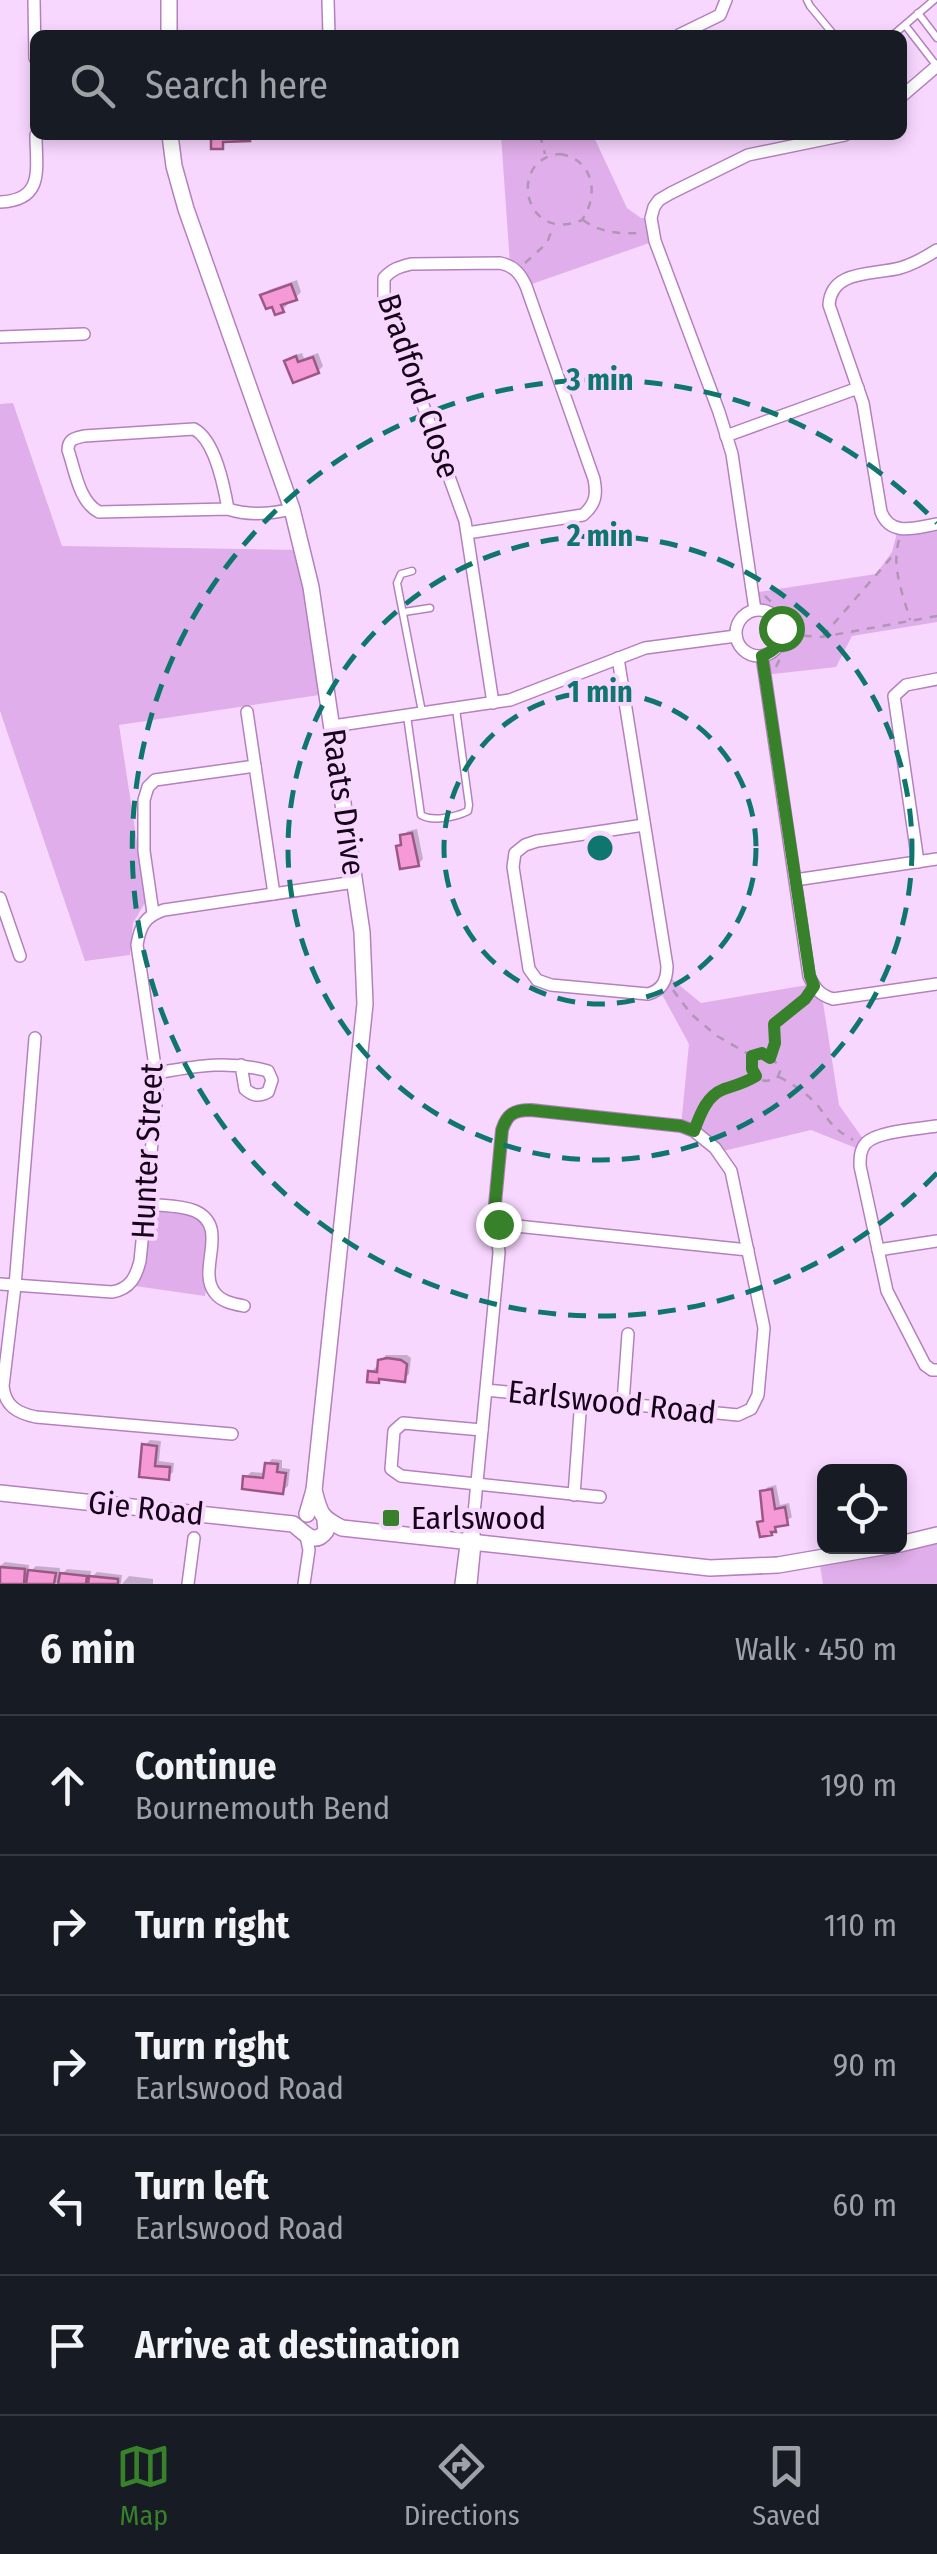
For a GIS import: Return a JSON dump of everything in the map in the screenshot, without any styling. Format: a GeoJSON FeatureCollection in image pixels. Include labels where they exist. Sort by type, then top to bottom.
{"type":"FeatureCollection","features":[{"type":"Feature","properties":{"kind":"street"},"geometry":{"type":"LineString","coordinates":[[34,0],[35,30]]}},
{"type":"Feature","properties":{"kind":"street"},"geometry":{"type":"LineString","coordinates":[[169,0],[169,30]]}},
{"type":"Feature","properties":{"kind":"street"},"geometry":{"type":"LineString","coordinates":[[328,0],[328,30]]}},
{"type":"Feature","properties":{"kind":"street"},"geometry":{"type":"LineString","coordinates":[[689,30],[720,14],[726,0]]}},
{"type":"Feature","properties":{"kind":"street"},"geometry":{"type":"LineString","coordinates":[[907,92],[937,66]]}},
{"type":"Feature","properties":{"kind":"street"},"geometry":{"type":"LineString","coordinates":[[0,202],[22,199],[31,191],[36,174],[36,140]]}},
{"type":"Feature","properties":{"kind":"street","name":"Raats Drive"},"geometry":{"type":"LineString","coordinates":[[171,140],[186,209],[292,509],[311,587],[364,956],[365,1004],[311,1528]]}},
{"type":"Feature","properties":{"kind":"street"},"geometry":{"type":"LineString","coordinates":[[755,610],[732,454],[651,218],[659,200],[732,163],[760,152],[820,140]]}},
{"type":"Feature","properties":{"kind":"street"},"geometry":{"type":"LineString","coordinates":[[937,250],[900,268],[850,276],[838,282],[832,289],[829,305],[866,418],[880,512],[890,527],[937,524]]}},
{"type":"Feature","properties":{"kind":"street","name":"Bradford Close"},"geometry":{"type":"LineString","coordinates":[[493,703],[465,521],[382,288],[390,271],[411,264],[500,263],[516,270]]}},
{"type":"Feature","properties":{"kind":"street"},"geometry":{"type":"LineString","coordinates":[[467,533],[583,515],[596,496],[594,479],[526,286],[516,270]]}},
{"type":"Feature","properties":{"kind":"street"},"geometry":{"type":"LineString","coordinates":[[0,336],[84,334]]}},
{"type":"Feature","properties":{"kind":"street"},"geometry":{"type":"LineString","coordinates":[[726,436],[858,388]]}},
{"type":"Feature","properties":{"kind":"street"},"geometry":{"type":"LineString","coordinates":[[228,509],[211,450],[204,436],[194,429],[84,436],[69,443],[84,498],[92,510],[109,513],[228,509],[274,514],[292,509]]}},
{"type":"Feature","properties":{"kind":"street"},"geometry":{"type":"LineString","coordinates":[[755,610],[769,612],[781,628],[776,648],[762,656],[748,653],[736,636],[740,620],[755,610]]}},
{"type":"Feature","properties":{"kind":"street"},"geometry":{"type":"LineString","coordinates":[[333,726],[493,703],[534,693],[645,648],[736,636]]}},
{"type":"Feature","properties":{"kind":"street"},"geometry":{"type":"LineString","coordinates":[[762,656],[814,986],[822,996],[833,999],[937,984]]}},
{"type":"Feature","properties":{"kind":"street"},"geometry":{"type":"LineString","coordinates":[[618,658],[667,966],[665,982],[648,994],[550,985],[537,980],[529,969],[513,868],[516,853],[530,843],[644,825]]}},
{"type":"Feature","properties":{"kind":"street"},"geometry":{"type":"LineString","coordinates":[[918,862],[894,696],[906,685],[937,679]]}},
{"type":"Feature","properties":{"kind":"street"},"geometry":{"type":"LineString","coordinates":[[247,712],[274,894]]}},
{"type":"Feature","properties":{"kind":"street"},"geometry":{"type":"LineString","coordinates":[[255,766],[155,780],[148,786],[144,800],[144,851],[153,914],[356,882]]}},
{"type":"Feature","properties":{"kind":"street"},"geometry":{"type":"LineString","coordinates":[[795,880],[937,859]]}},
{"type":"Feature","properties":{"kind":"street"},"geometry":{"type":"LineString","coordinates":[[0,898],[20,956]]}},
{"type":"Feature","properties":{"kind":"street","name":"Hunter Street"},"geometry":{"type":"LineString","coordinates":[[0,1284],[112,1292],[127,1287],[134,1279],[147,1204],[156,1072],[137,945],[139,929],[153,914]]}},
{"type":"Feature","properties":{"kind":"street"},"geometry":{"type":"LineString","coordinates":[[35,1038],[4,1397],[17,1412],[36,1418],[232,1434]]}},
{"type":"Feature","properties":{"kind":"street"},"geometry":{"type":"LineString","coordinates":[[156,1072],[214,1064],[241,1065]]}},
{"type":"Feature","properties":{"kind":"street","name":"Earlswood Road"},"geometry":{"type":"LineString","coordinates":[[470,1542],[499,1252],[495,1204],[506,1119],[512,1112],[530,1110],[681,1126],[715,1148],[731,1172],[764,1328],[758,1395],[751,1409],[738,1415],[486,1390]]}},
{"type":"Feature","properties":{"kind":"street"},"geometry":{"type":"LineString","coordinates":[[937,1126],[873,1139],[863,1145],[860,1154],[888,1291],[925,1365],[937,1370]]}},
{"type":"Feature","properties":{"kind":"street"},"geometry":{"type":"LineString","coordinates":[[147,1204],[181,1207],[204,1216],[212,1232],[211,1287],[225,1301],[244,1306]]}},
{"type":"Feature","properties":{"kind":"street"},"geometry":{"type":"LineString","coordinates":[[498,1224],[748,1250]]}},
{"type":"Feature","properties":{"kind":"street"},"geometry":{"type":"LineString","coordinates":[[878,1250],[937,1241]]}},
{"type":"Feature","properties":{"kind":"street"},"geometry":{"type":"LineString","coordinates":[[622,1404],[628,1334]]}},
{"type":"Feature","properties":{"kind":"street"},"geometry":{"type":"LineString","coordinates":[[574,1494],[582,1400]]}},
{"type":"Feature","properties":{"kind":"street"},"geometry":{"type":"LineString","coordinates":[[482,1430],[404,1422],[394,1431],[391,1470],[395,1474],[600,1497]]}},
{"type":"Feature","properties":{"kind":"street","name":"Gie Road"},"geometry":{"type":"LineString","coordinates":[[0,1493],[710,1568],[767,1567],[842,1554]]}},
{"type":"Feature","properties":{"kind":"street"},"geometry":{"type":"LineString","coordinates":[[304,1584],[311,1528]]}},
{"type":"Feature","properties":{"kind":"street"},"geometry":{"type":"LineString","coordinates":[[907,1542],[937,1535]]}},
{"type":"Feature","properties":{"kind":"street"},"geometry":{"type":"LineString","coordinates":[[188,1584],[194,1538]]}},
{"type":"Feature","properties":{"kind":"street"},"geometry":{"type":"LineString","coordinates":[[462,1584],[470,1542]]}},
{"type":"Feature","properties":{"kind":"street"},"geometry":{"type":"LineString","coordinates":[[470,1542],[471,1584]]}},
{"type":"Feature","properties":{"kind":"lane"},"geometry":{"type":"LineString","coordinates":[[808,0],[830,30]]}},
{"type":"Feature","properties":{"kind":"lane"},"geometry":{"type":"LineString","coordinates":[[899,30],[934,0]]}},
{"type":"Feature","properties":{"kind":"lane"},"geometry":{"type":"LineString","coordinates":[[918,13],[937,38]]}},
{"type":"Feature","properties":{"kind":"lane"},"geometry":{"type":"LineString","coordinates":[[905,25],[937,66]]}},
{"type":"Feature","properties":{"kind":"lane"},"geometry":{"type":"LineString","coordinates":[[412,571],[401,574],[397,580],[422,714]]}},
{"type":"Feature","properties":{"kind":"lane"},"geometry":{"type":"LineString","coordinates":[[404,612],[430,608]]}},
{"type":"Feature","properties":{"kind":"lane"},"geometry":{"type":"LineString","coordinates":[[407,716],[421,815],[429,819],[468,811],[456,709]]}},
{"type":"Feature","properties":{"kind":"path"},"geometry":{"type":"LineString","coordinates":[[542,140],[546,155]]}},
{"type":"Feature","properties":{"kind":"path"},"geometry":{"type":"LineString","coordinates":[[566,154],[581,163],[592,191],[582,220],[554,225],[544,221],[532,207],[528,193],[533,170],[546,155],[566,154]]}},
{"type":"Feature","properties":{"kind":"path"},"geometry":{"type":"LineString","coordinates":[[582,220],[604,231],[636,234],[652,228]]}},
{"type":"Feature","properties":{"kind":"path"},"geometry":{"type":"LineString","coordinates":[[516,270],[546,243],[554,225]]}},
{"type":"Feature","properties":{"kind":"path"},"geometry":{"type":"LineString","coordinates":[[902,529],[896,552],[897,573],[910,620]]}},
{"type":"Feature","properties":{"kind":"path"},"geometry":{"type":"LineString","coordinates":[[822,637],[896,552]]}},
{"type":"Feature","properties":{"kind":"path"},"geometry":{"type":"LineString","coordinates":[[750,580],[788,619],[791,636],[776,668]]}},
{"type":"Feature","properties":{"kind":"path"},"geometry":{"type":"LineString","coordinates":[[791,636],[822,637],[937,616]]}},
{"type":"Feature","properties":{"kind":"path"},"geometry":{"type":"LineString","coordinates":[[665,982],[690,1014],[717,1036],[752,1056],[762,1053],[770,1058],[778,1065],[780,1076],[817,1104],[830,1124],[863,1145]]}},
{"type":"Feature","properties":{"kind":"path"},"geometry":{"type":"LineString","coordinates":[[770,1058],[775,1043],[774,1024],[805,999],[814,986]]}},
{"type":"Feature","properties":{"kind":"path"},"geometry":{"type":"LineString","coordinates":[[752,1056],[756,1076],[765,1082],[780,1076]]}},
{"type":"Feature","properties":{"kind":"path"},"geometry":{"type":"LineString","coordinates":[[694,1131],[712,1096],[756,1076]]}},
{"type":"Feature","properties":{"kind":"shaded area"},"geometry":{"type":"Polygon","coordinates":[[[501,140],[595,140],[627,208],[641,218],[651,218],[655,241],[526,286],[510,265],[501,140]]]}},
{"type":"Feature","properties":{"kind":"shaded area"},"geometry":{"type":"Polygon","coordinates":[[[13,403],[62,546],[303,550],[326,694],[119,725],[146,901],[133,923],[130,955],[85,961],[0,711],[0,404],[13,403]]]}},
{"type":"Feature","properties":{"kind":"shaded area"},"geometry":{"type":"Polygon","coordinates":[[[937,524],[937,622],[852,636],[836,667],[764,675],[762,656],[778,644],[782,629],[774,616],[755,610],[752,593],[876,574],[892,552],[898,529],[937,524]]]}},
{"type":"Feature","properties":{"kind":"shaded area"},"geometry":{"type":"Polygon","coordinates":[[[667,975],[701,1003],[813,984],[822,996],[839,1105],[866,1143],[861,1150],[811,1130],[719,1152],[681,1126],[689,1044],[659,989],[667,975]]]}},
{"type":"Feature","properties":{"kind":"shaded area"},"geometry":{"type":"Polygon","coordinates":[[[147,1206],[187,1211],[199,1216],[206,1225],[212,1247],[205,1296],[135,1286],[142,1261],[147,1206]]]}},
{"type":"Feature","properties":{"kind":"shaded area"},"geometry":{"type":"Polygon","coordinates":[[[937,1542],[937,1584],[823,1584],[820,1566],[878,1554],[907,1554],[907,1548],[937,1542]]]}},
{"type":"Feature","properties":{"kind":"building"},"geometry":{"type":"Polygon","coordinates":[[[211,140],[250,140],[223,142],[223,149],[211,149],[211,140]]]}},
{"type":"Feature","properties":{"kind":"building"},"geometry":{"type":"Polygon","coordinates":[[[291,284],[297,300],[281,305],[284,312],[275,315],[272,307],[266,309],[260,295],[291,284]]]}},
{"type":"Feature","properties":{"kind":"building"},"geometry":{"type":"Polygon","coordinates":[[[296,356],[298,362],[313,357],[319,373],[293,383],[284,361],[296,356]]]}},
{"type":"Feature","properties":{"kind":"building"},"geometry":{"type":"Polygon","coordinates":[[[412,833],[419,866],[400,869],[396,846],[401,845],[400,835],[412,833]]]}},
{"type":"Feature","properties":{"kind":"building"},"geometry":{"type":"Polygon","coordinates":[[[387,1358],[407,1364],[405,1382],[367,1382],[368,1371],[377,1372],[378,1360],[387,1358]]]}},
{"type":"Feature","properties":{"kind":"building"},"geometry":{"type":"Polygon","coordinates":[[[142,1444],[157,1446],[155,1466],[170,1467],[169,1480],[139,1477],[142,1444]]]}},
{"type":"Feature","properties":{"kind":"building"},"geometry":{"type":"Polygon","coordinates":[[[265,1463],[278,1464],[277,1472],[286,1473],[283,1494],[242,1489],[243,1476],[263,1478],[265,1463]]]}},
{"type":"Feature","properties":{"kind":"building"},"geometry":{"type":"Polygon","coordinates":[[[772,1489],[775,1509],[785,1507],[788,1525],[775,1527],[772,1535],[760,1537],[760,1491],[772,1489]]]}},
{"type":"Feature","properties":{"kind":"building"},"geometry":{"type":"Polygon","coordinates":[[[0,1567],[25,1569],[24,1584],[0,1584],[0,1567]]]}},
{"type":"Feature","properties":{"kind":"building"},"geometry":{"type":"Polygon","coordinates":[[[28,1570],[56,1573],[54,1584],[26,1584],[28,1570]]]}},
{"type":"Feature","properties":{"kind":"building"},"geometry":{"type":"Polygon","coordinates":[[[60,1573],[87,1576],[86,1584],[58,1584],[60,1573]]]}},
{"type":"Feature","properties":{"kind":"building"},"geometry":{"type":"Polygon","coordinates":[[[89,1576],[118,1579],[118,1584],[88,1584],[89,1576]]]}},
{"type":"Feature","properties":{"kind":"place","name":"Earlswood"},"geometry":{"type":"Point","coordinates":[391,1518]}},
{"type":"Feature","properties":{"kind":"route"},"geometry":{"type":"LineString","coordinates":[[498,1224],[495,1204],[502,1130],[512,1112],[530,1110],[681,1126],[694,1131],[712,1096],[756,1076],[752,1056],[762,1053],[770,1058],[775,1043],[774,1024],[805,999],[814,986],[762,656],[776,648],[781,628]]}}]}
